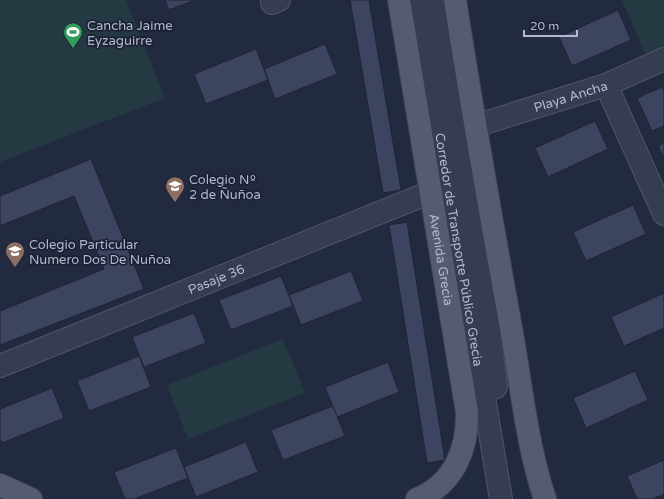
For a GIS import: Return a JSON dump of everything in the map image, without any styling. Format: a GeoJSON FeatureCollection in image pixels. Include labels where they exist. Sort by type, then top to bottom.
{"type":"FeatureCollection","features":[{"type":"Feature","properties":{"kind":"main road","name":"Avenida Grecia"},"geometry":{"type":"LineString","coordinates":[[399,0],[467,421],[464,447],[455,467],[445,480],[435,489],[417,499]]}},
{"type":"Feature","properties":{"kind":"main road"},"geometry":{"type":"LineString","coordinates":[[455,0],[475,126],[538,478],[545,499]]}},
{"type":"Feature","properties":{"kind":"main road"},"geometry":{"type":"LineString","coordinates":[[0,485],[31,499]]}},
{"type":"Feature","properties":{"kind":"street","name":"Corredor de Transporte Público Grecia"},"geometry":{"type":"LineString","coordinates":[[418,0],[501,499]]}},
{"type":"Feature","properties":{"kind":"street","name":"Corredor de Transporte Público Grecia"},"geometry":{"type":"LineString","coordinates":[[436,0],[482,274],[510,499]]}},
{"type":"Feature","properties":{"kind":"street","name":"Playa Ancha"},"geometry":{"type":"LineString","coordinates":[[475,126],[606,85],[664,59]]}},
{"type":"Feature","properties":{"kind":"street"},"geometry":{"type":"LineString","coordinates":[[606,85],[664,214]]}},
{"type":"Feature","properties":{"kind":"street","name":"Pasaje 36"},"geometry":{"type":"LineString","coordinates":[[0,366],[431,192]]}},
{"type":"Feature","properties":{"kind":"shaded area","name":"Cancha Jaime Eyzaguirre"},"geometry":{"type":"Polygon","coordinates":[[[0,0],[126,0],[165,98],[0,162],[0,0]]]}},
{"type":"Feature","properties":{"kind":"shaded area"},"geometry":{"type":"Polygon","coordinates":[[[622,0],[664,0],[664,50],[647,58],[622,0]]]}},
{"type":"Feature","properties":{"kind":"shaded area"},"geometry":{"type":"Polygon","coordinates":[[[283,339],[305,393],[188,439],[167,385],[283,339]]]}},
{"type":"Feature","properties":{"kind":"building"},"geometry":{"type":"Polygon","coordinates":[[[165,0],[195,0],[169,10],[165,0]]]}},
{"type":"Feature","properties":{"kind":"building"},"geometry":{"type":"Polygon","coordinates":[[[350,0],[369,0],[401,190],[383,193],[350,0]]]}},
{"type":"Feature","properties":{"kind":"building"},"geometry":{"type":"Polygon","coordinates":[[[618,10],[631,40],[572,66],[559,37],[618,10]]]}},
{"type":"Feature","properties":{"kind":"building"},"geometry":{"type":"Polygon","coordinates":[[[325,44],[337,74],[275,99],[264,69],[325,44]]]}},
{"type":"Feature","properties":{"kind":"building"},"geometry":{"type":"Polygon","coordinates":[[[256,49],[268,80],[206,104],[194,74],[256,49]]]}},
{"type":"Feature","properties":{"kind":"building"},"geometry":{"type":"Polygon","coordinates":[[[662,87],[664,91],[664,126],[652,131],[637,98],[662,87]]]}},
{"type":"Feature","properties":{"kind":"building"},"geometry":{"type":"Polygon","coordinates":[[[595,121],[608,149],[548,177],[535,148],[595,121]]]}},
{"type":"Feature","properties":{"kind":"building"},"geometry":{"type":"Polygon","coordinates":[[[664,143],[664,159],[658,146],[664,143]]]}},
{"type":"Feature","properties":{"kind":"building"},"geometry":{"type":"Polygon","coordinates":[[[91,159],[144,289],[0,345],[0,311],[104,269],[74,196],[0,226],[0,196],[91,159]]]}},
{"type":"Feature","properties":{"kind":"building"},"geometry":{"type":"Polygon","coordinates":[[[633,205],[646,234],[586,261],[573,232],[633,205]]]}},
{"type":"Feature","properties":{"kind":"building"},"geometry":{"type":"Polygon","coordinates":[[[407,222],[445,460],[427,463],[389,225],[407,222]]]}},
{"type":"Feature","properties":{"kind":"building"},"geometry":{"type":"Polygon","coordinates":[[[351,271],[363,301],[301,325],[289,295],[351,271]]]}},
{"type":"Feature","properties":{"kind":"building"},"geometry":{"type":"Polygon","coordinates":[[[281,276],[293,306],[231,330],[219,300],[281,276]]]}},
{"type":"Feature","properties":{"kind":"building"},"geometry":{"type":"Polygon","coordinates":[[[664,293],[664,328],[624,346],[611,317],[664,293]]]}},
{"type":"Feature","properties":{"kind":"building"},"geometry":{"type":"Polygon","coordinates":[[[194,313],[206,343],[144,367],[132,337],[194,313]]]}},
{"type":"Feature","properties":{"kind":"building"},"geometry":{"type":"Polygon","coordinates":[[[139,356],[151,387],[89,411],[77,381],[139,356]]]}},
{"type":"Feature","properties":{"kind":"building"},"geometry":{"type":"Polygon","coordinates":[[[388,362],[399,392],[337,417],[325,387],[388,362]]]}},
{"type":"Feature","properties":{"kind":"building"},"geometry":{"type":"Polygon","coordinates":[[[635,371],[648,400],[586,428],[573,398],[635,371]]]}},
{"type":"Feature","properties":{"kind":"building"},"geometry":{"type":"Polygon","coordinates":[[[52,388],[64,418],[2,443],[0,438],[0,409],[52,388]]]}},
{"type":"Feature","properties":{"kind":"building"},"geometry":{"type":"Polygon","coordinates":[[[333,406],[345,436],[283,460],[271,430],[333,406]]]}},
{"type":"Feature","properties":{"kind":"building"},"geometry":{"type":"Polygon","coordinates":[[[246,442],[258,472],[196,497],[184,467],[246,442]]]}},
{"type":"Feature","properties":{"kind":"building"},"geometry":{"type":"Polygon","coordinates":[[[176,448],[188,478],[134,499],[125,499],[114,472],[176,448]]]}},
{"type":"Feature","properties":{"kind":"building"},"geometry":{"type":"Polygon","coordinates":[[[664,460],[664,494],[653,499],[637,499],[627,476],[664,460]]]}},
{"type":"Feature","properties":{"kind":"place","name":"Cancha Jaime Eyzaguirre"},"geometry":{"type":"Point","coordinates":[73,49]}},
{"type":"Feature","properties":{"kind":"place","name":"Colegio Nº 2 de Ñuñoa"},"geometry":{"type":"Point","coordinates":[175,203]}},
{"type":"Feature","properties":{"kind":"place","name":"Colegio Particular Numero Dos De Nuñoa"},"geometry":{"type":"Point","coordinates":[15,268]}}]}
